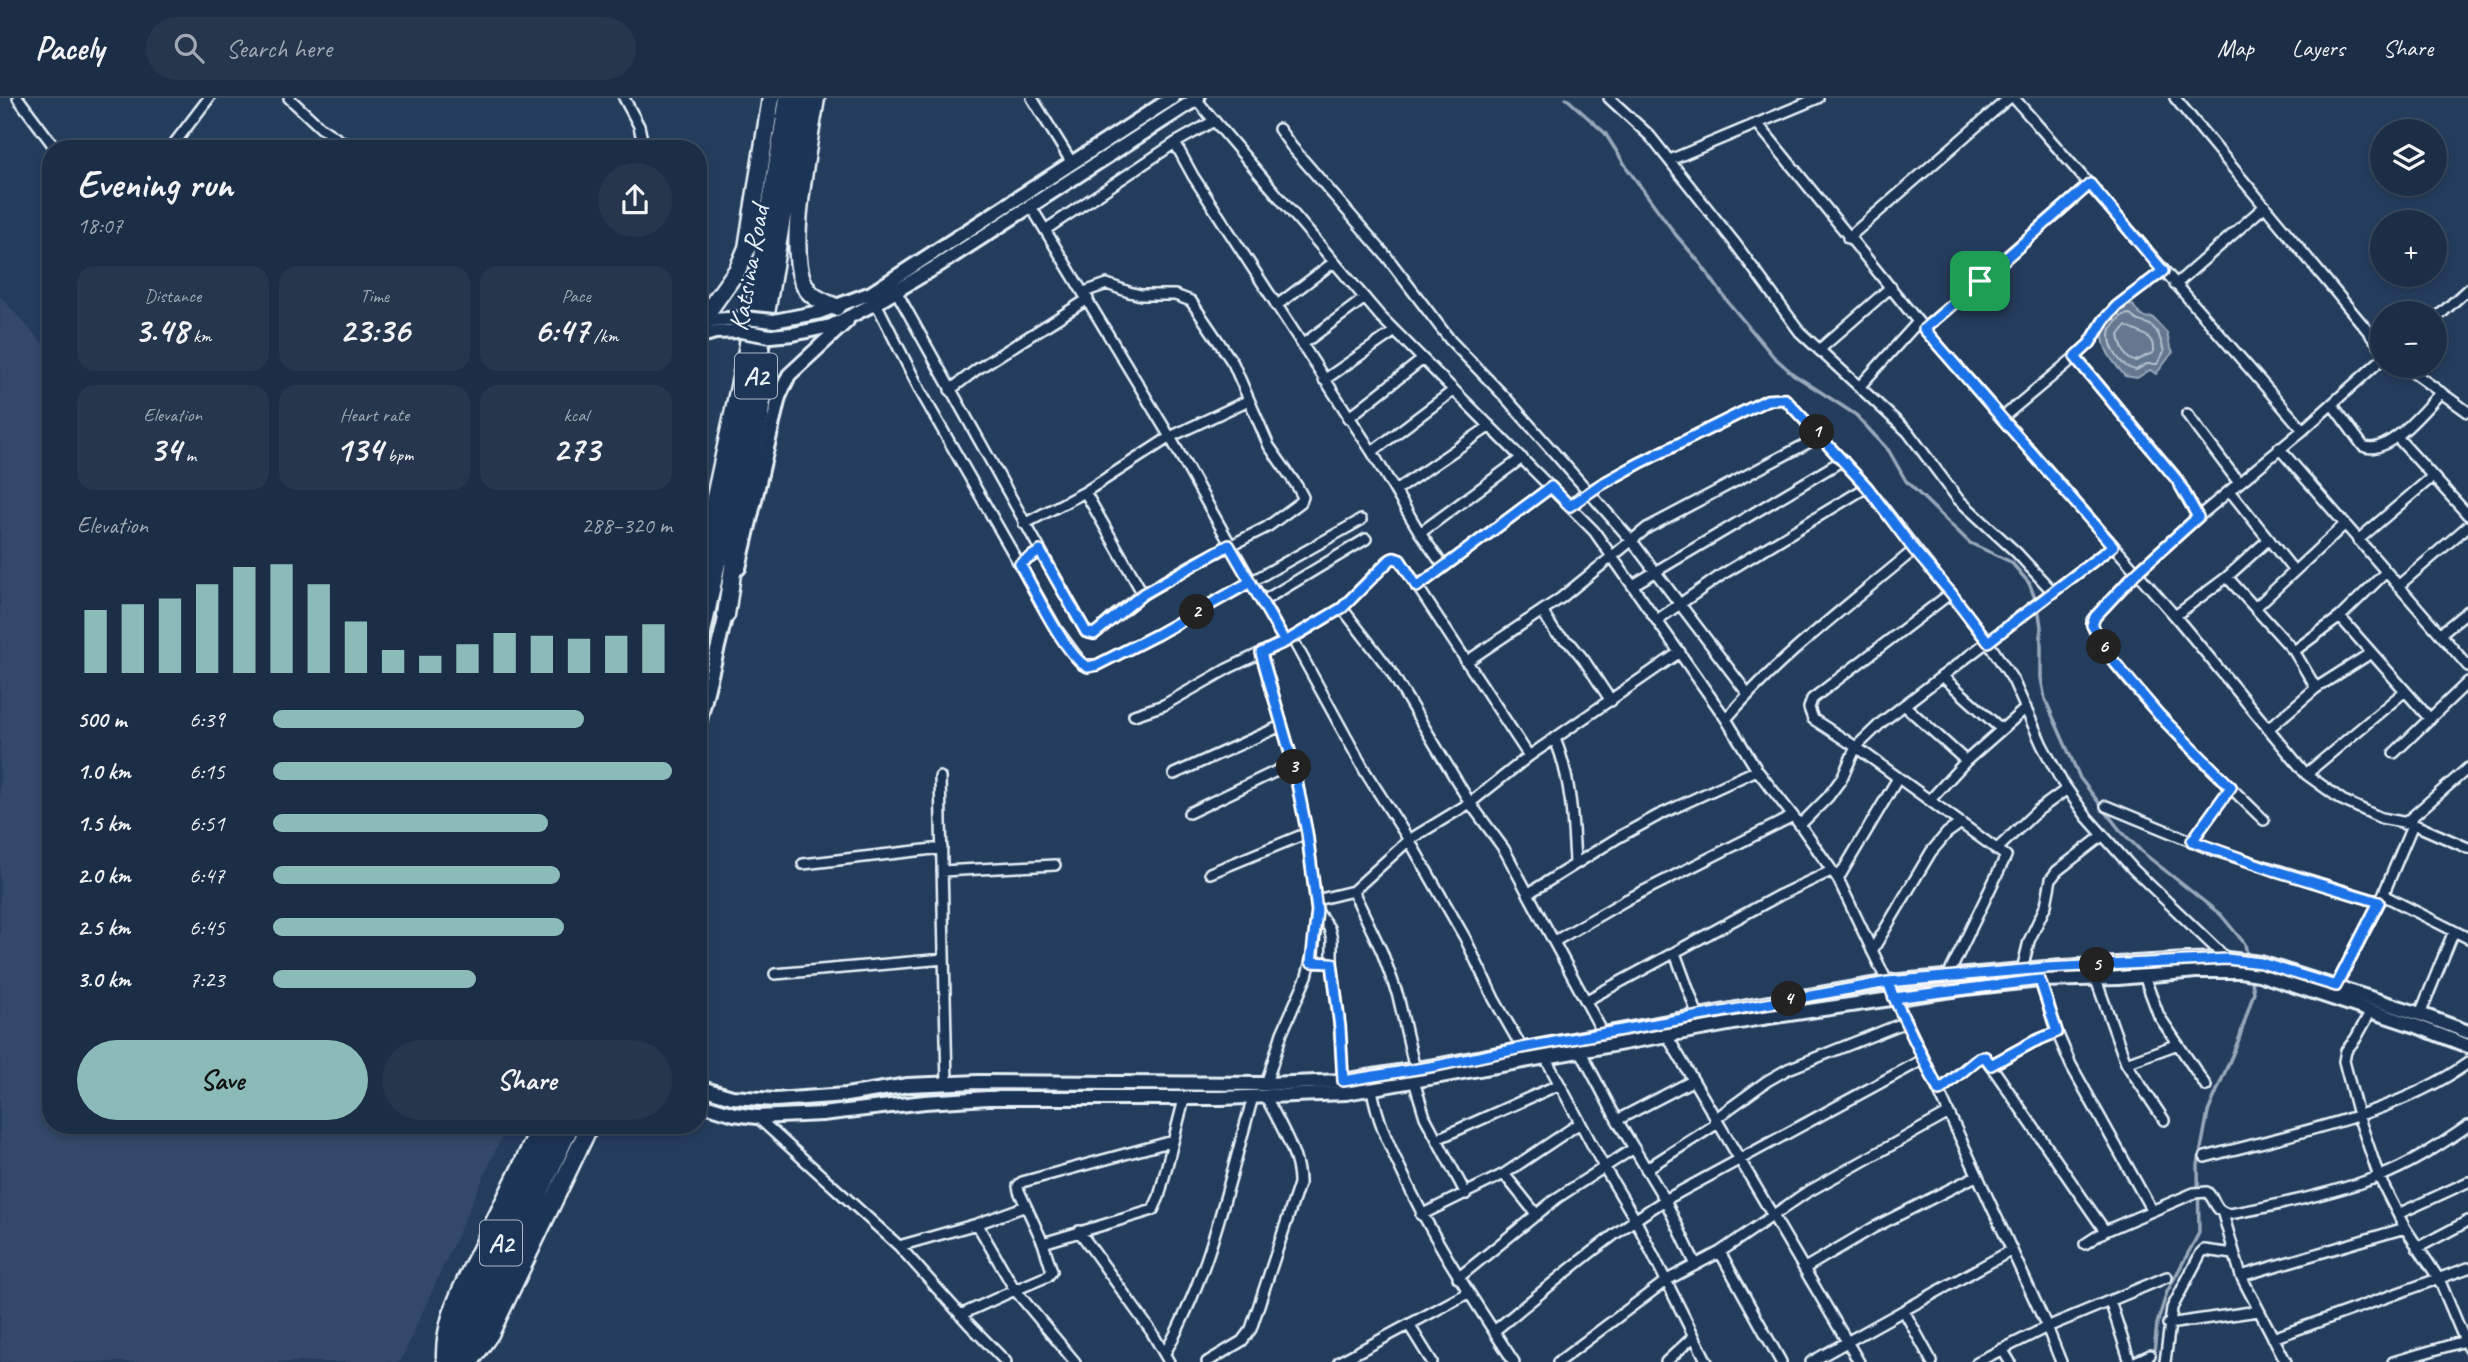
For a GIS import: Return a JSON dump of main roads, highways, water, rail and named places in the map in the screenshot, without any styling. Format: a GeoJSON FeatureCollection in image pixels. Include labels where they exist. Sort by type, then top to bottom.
{"type":"FeatureCollection","features":[{"type":"Feature","properties":{"kind":"highway"},"geometry":{"type":"LineString","coordinates":[[707,317],[738,269],[747,248],[771,98]]}},
{"type":"Feature","properties":{"kind":"highway","name":"Katsina Road"},"geometry":{"type":"LineString","coordinates":[[707,534],[747,350],[788,98]]}},
{"type":"Feature","properties":{"kind":"highway","name":"Katsina Road"},"geometry":{"type":"LineString","coordinates":[[707,608],[758,362],[802,98]]}},
{"type":"Feature","properties":{"kind":"highway"},"geometry":{"type":"LineString","coordinates":[[817,98],[797,234],[799,263],[805,286],[818,299],[836,307]]}},
{"type":"Feature","properties":{"kind":"highway"},"geometry":{"type":"LineString","coordinates":[[726,615],[745,485],[760,418],[762,385],[758,362]]}},
{"type":"Feature","properties":{"kind":"highway"},"geometry":{"type":"LineString","coordinates":[[446,1362],[445,1339],[462,1289],[537,1134]]}},
{"type":"Feature","properties":{"kind":"highway","name":"A2"},"geometry":{"type":"LineString","coordinates":[[446,1362],[552,1134]]}},
{"type":"Feature","properties":{"kind":"highway","name":"A2"},"geometry":{"type":"LineString","coordinates":[[462,1362],[567,1134]]}},
{"type":"Feature","properties":{"kind":"highway"},"geometry":{"type":"LineString","coordinates":[[470,1362],[490,1334],[586,1134]]}},
{"type":"Feature","properties":{"kind":"main road"},"geometry":{"type":"LineString","coordinates":[[707,323],[712,320],[744,318],[774,321],[836,307],[871,293],[1172,98]]}},
{"type":"Feature","properties":{"kind":"main road"},"geometry":{"type":"LineString","coordinates":[[707,330],[741,331],[770,336],[831,326],[896,291],[1196,98]]}},
{"type":"Feature","properties":{"kind":"main road"},"geometry":{"type":"LineString","coordinates":[[707,692],[779,397],[789,375],[804,358],[832,337],[852,316]]}},
{"type":"Feature","properties":{"kind":"main road"},"geometry":{"type":"LineString","coordinates":[[707,1090],[732,1097],[775,1100],[947,1083],[1035,1082],[1262,1093],[1346,1093],[1372,1089],[1414,1075],[1522,1048],[1888,982],[2022,970],[2227,959],[2242,966],[2336,986],[2468,1032]]}},
{"type":"Feature","properties":{"kind":"main road"},"geometry":{"type":"LineString","coordinates":[[707,1106],[734,1114],[757,1117],[822,1114],[976,1099],[1184,1099],[1262,1093],[1581,1052],[1666,1034],[1894,998],[2040,980],[2144,975],[2242,966]]}},
{"type":"Feature","properties":{"kind":"main road"},"geometry":{"type":"LineString","coordinates":[[2260,969],[2468,1046]]}},
{"type":"Feature","properties":{"kind":"water"},"geometry":{"type":"Polygon","coordinates":[[[2133,305],[2141,315],[2152,317],[2167,333],[2173,352],[2156,374],[2150,370],[2137,378],[2125,376],[2114,363],[2106,348],[2103,333],[2110,318],[2121,307],[2133,305]]]}},
{"type":"Feature","properties":{"kind":"waterway"},"geometry":{"type":"LineString","coordinates":[[1566,98],[1605,133],[1676,235],[1773,356],[1793,374],[1856,415],[1889,451],[1906,481],[1970,543],[2011,562],[2029,583],[2038,606],[2041,627],[2041,678],[2045,699],[2080,778],[2119,829],[2142,852],[2221,915],[2245,944],[2248,959]]}},
{"type":"Feature","properties":{"kind":"waterway"},"geometry":{"type":"LineString","coordinates":[[2153,1362],[2157,1324],[2167,1292],[2199,1233],[2198,1165],[2208,1112],[2239,1039],[2254,992],[2251,977]]}}]}
